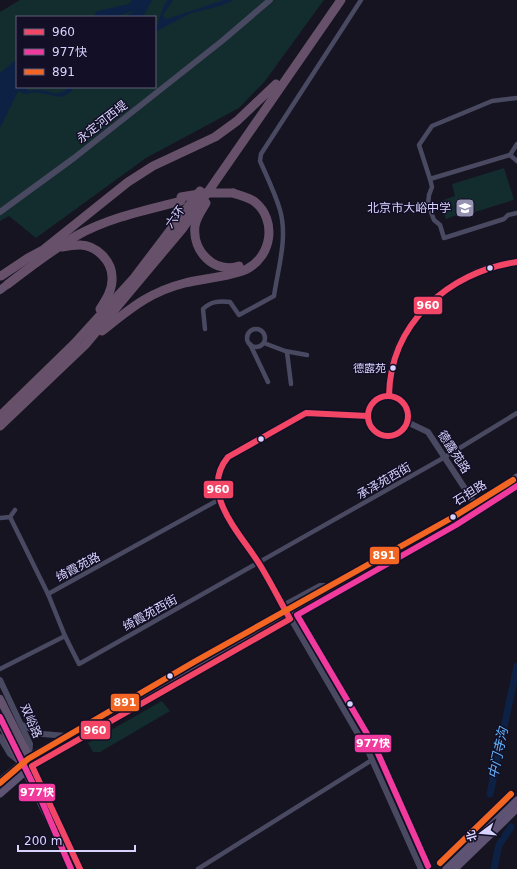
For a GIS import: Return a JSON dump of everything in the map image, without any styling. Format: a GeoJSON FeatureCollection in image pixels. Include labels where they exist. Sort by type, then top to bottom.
{"type":"FeatureCollection","features":[{"type":"Feature","properties":{"kind":"highway","name":"六环"},"geometry":{"type":"LineString","coordinates":[[0,416],[74,344],[134,278],[217,169],[334,0]]}},
{"type":"Feature","properties":{"kind":"highway","name":"六环"},"geometry":{"type":"LineString","coordinates":[[0,426],[85,345],[183,228],[341,0]]}},
{"type":"Feature","properties":{"kind":"highway"},"geometry":{"type":"LineString","coordinates":[[43,250],[128,182],[153,166],[215,137],[237,121],[276,84]]}},
{"type":"Feature","properties":{"kind":"highway"},"geometry":{"type":"LineString","coordinates":[[232,195],[252,206],[258,212],[264,223],[265,240],[254,257],[244,264],[234,268],[221,268],[210,262],[200,250],[194,236],[195,224],[237,148]]}},
{"type":"Feature","properties":{"kind":"highway"},"geometry":{"type":"LineString","coordinates":[[0,276],[28,258],[102,220],[132,209],[181,199],[232,195],[248,198],[256,203],[262,210],[267,220],[270,233],[268,246],[260,258],[248,269],[161,290],[145,298],[85,345]]}},
{"type":"Feature","properties":{"kind":"highway"},"geometry":{"type":"LineString","coordinates":[[0,290],[36,262],[77,236],[134,212],[181,199]]}},
{"type":"Feature","properties":{"kind":"highway"},"geometry":{"type":"LineString","coordinates":[[58,248],[81,245],[93,248],[107,262],[112,277],[110,290],[105,301],[74,344]]}},
{"type":"Feature","properties":{"kind":"highway","name":"双峪路"},"geometry":{"type":"LineString","coordinates":[[0,699],[29,757]]}},
{"type":"Feature","properties":{"kind":"highway"},"geometry":{"type":"LineString","coordinates":[[0,721],[21,763]]}},
{"type":"Feature","properties":{"kind":"main road","name":"石担路"},"geometry":{"type":"LineString","coordinates":[[0,781],[29,757],[285,609],[331,586],[474,504],[517,477]]}},
{"type":"Feature","properties":{"kind":"main road","name":"石担路"},"geometry":{"type":"LineString","coordinates":[[0,794],[32,766],[459,523],[517,487]]}},
{"type":"Feature","properties":{"kind":"main road"},"geometry":{"type":"LineString","coordinates":[[29,757],[80,869]]}},
{"type":"Feature","properties":{"kind":"main road"},"geometry":{"type":"LineString","coordinates":[[21,763],[73,869]]}},
{"type":"Feature","properties":{"kind":"main road"},"geometry":{"type":"LineString","coordinates":[[446,869],[517,800]]}},
{"type":"Feature","properties":{"kind":"main road"},"geometry":{"type":"LineString","coordinates":[[455,869],[517,809]]}},
{"type":"Feature","properties":{"kind":"street","name":"永定河西堤"},"geometry":{"type":"LineString","coordinates":[[0,212],[74,158],[222,42],[270,0]]}},
{"type":"Feature","properties":{"kind":"street"},"geometry":{"type":"LineString","coordinates":[[205,329],[203,310],[208,304],[216,302],[230,302],[239,315],[274,296],[282,249],[283,228],[280,210],[260,161],[261,154],[361,0]]}},
{"type":"Feature","properties":{"kind":"street"},"geometry":{"type":"LineString","coordinates":[[517,98],[492,101],[432,126],[419,145],[432,187],[428,195],[428,204],[434,220],[440,225],[444,238],[504,219],[517,213]]}},
{"type":"Feature","properties":{"kind":"street"},"geometry":{"type":"LineString","coordinates":[[430,179],[510,155],[517,144]]}},
{"type":"Feature","properties":{"kind":"street"},"geometry":{"type":"LineString","coordinates":[[510,155],[517,161]]}},
{"type":"Feature","properties":{"kind":"street"},"geometry":{"type":"LineString","coordinates":[[389,396],[389,380],[395,352],[401,340],[425,307],[464,278],[483,269],[517,262]]}},
{"type":"Feature","properties":{"kind":"street"},"geometry":{"type":"LineString","coordinates":[[264,343],[265,334],[258,329],[250,332],[248,337],[249,342],[268,382]]}},
{"type":"Feature","properties":{"kind":"street"},"geometry":{"type":"LineString","coordinates":[[249,342],[256,347],[264,343],[287,352],[308,355]]}},
{"type":"Feature","properties":{"kind":"street"},"geometry":{"type":"LineString","coordinates":[[287,352],[291,384]]}},
{"type":"Feature","properties":{"kind":"street"},"geometry":{"type":"LineString","coordinates":[[389,396],[400,401],[405,406],[407,411],[407,422],[397,434],[384,436],[373,429],[368,416],[372,404],[382,397],[389,396]]}},
{"type":"Feature","properties":{"kind":"street"},"geometry":{"type":"LineString","coordinates":[[368,416],[306,413],[300,415],[228,457],[221,465],[218,474],[217,486],[220,499],[239,536],[259,564],[372,760],[421,869]]}},
{"type":"Feature","properties":{"kind":"street","name":"承泽苑西街"},"geometry":{"type":"LineString","coordinates":[[259,564],[445,457],[517,413]]}},
{"type":"Feature","properties":{"kind":"street","name":"德露苑路"},"geometry":{"type":"LineString","coordinates":[[407,422],[428,432],[474,504]]}},
{"type":"Feature","properties":{"kind":"street","name":"绮霞苑路"},"geometry":{"type":"LineString","coordinates":[[65,636],[48,594],[220,499]]}},
{"type":"Feature","properties":{"kind":"street"},"geometry":{"type":"LineString","coordinates":[[0,518],[10,517],[15,510]]}},
{"type":"Feature","properties":{"kind":"street"},"geometry":{"type":"LineString","coordinates":[[10,517],[48,594]]}},
{"type":"Feature","properties":{"kind":"street","name":"绮霞苑西街"},"geometry":{"type":"LineString","coordinates":[[65,636],[80,664],[259,564]]}},
{"type":"Feature","properties":{"kind":"street"},"geometry":{"type":"LineString","coordinates":[[0,669],[65,636]]}},
{"type":"Feature","properties":{"kind":"street","name":"双峪路"},"geometry":{"type":"LineString","coordinates":[[0,680],[30,744],[29,757]]}},
{"type":"Feature","properties":{"kind":"street"},"geometry":{"type":"LineString","coordinates":[[20,723],[23,727],[37,733],[52,736],[66,736]]}},
{"type":"Feature","properties":{"kind":"street"},"geometry":{"type":"LineString","coordinates":[[0,737],[10,754],[21,763]]}},
{"type":"Feature","properties":{"kind":"street"},"geometry":{"type":"LineString","coordinates":[[198,869],[372,760]]}},
{"type":"Feature","properties":{"kind":"green space"},"geometry":{"type":"Polygon","coordinates":[[[20,0],[324,0],[265,81],[239,108],[146,158],[36,238],[9,216],[0,221],[0,12],[20,0]]]}},
{"type":"Feature","properties":{"kind":"green space"},"geometry":{"type":"Polygon","coordinates":[[[504,168],[514,200],[462,216],[460,211],[460,214],[446,219],[443,210],[458,206],[443,209],[441,201],[455,196],[452,184],[504,168]]]}},
{"type":"Feature","properties":{"kind":"green space"},"geometry":{"type":"Polygon","coordinates":[[[162,701],[170,711],[100,752],[93,752],[88,743],[162,701]]]}},
{"type":"Feature","properties":{"kind":"water"},"geometry":{"type":"Polygon","coordinates":[[[132,0],[152,0],[144,16],[125,16],[135,11],[133,11],[117,16],[94,16],[97,11],[129,4],[132,0]]]}},
{"type":"Feature","properties":{"kind":"water"},"geometry":{"type":"Polygon","coordinates":[[[168,0],[173,0],[163,15],[164,18],[167,19],[224,0],[234,0],[220,6],[191,13],[156,31],[164,5],[168,0]]]}},
{"type":"Feature","properties":{"kind":"water"},"geometry":{"type":"Polygon","coordinates":[[[16,60],[16,88],[26,88],[27,90],[40,90],[58,93],[68,88],[73,88],[72,91],[62,97],[34,92],[26,94],[18,91],[0,128],[0,73],[16,60]]]}},
{"type":"Feature","properties":{"kind":"waterway","name":"中门寺沟"},"geometry":{"type":"LineString","coordinates":[[490,794],[517,666]]}},
{"type":"Feature","properties":{"kind":"waterway","name":"中门寺沟"},"geometry":{"type":"LineString","coordinates":[[494,869],[499,845],[511,827]]}},
{"type":"Feature","properties":{"kind":"transit line","name":"960"},"geometry":{"type":"LineString","coordinates":[[389,396],[392,370],[400,346],[412,325],[428,306],[446,290],[468,277],[492,268],[517,262]]}},
{"type":"Feature","properties":{"kind":"transit line","name":"960"},"geometry":{"type":"LineString","coordinates":[[388,396],[402,402],[408,416],[402,430],[388,436],[374,430],[368,416],[374,402],[388,396]]}},
{"type":"Feature","properties":{"kind":"transit line","name":"960"},"geometry":{"type":"LineString","coordinates":[[80,869],[32,766],[290,619],[260,565],[234,527],[220,499],[218,485],[220,471],[228,457],[306,413],[368,416]]}},
{"type":"Feature","properties":{"kind":"transit line","name":"891"},"geometry":{"type":"LineString","coordinates":[[0,783],[28,759],[194,662],[455,516],[513,480]]}},
{"type":"Feature","properties":{"kind":"transit line","name":"977快"},"geometry":{"type":"LineString","coordinates":[[428,866],[376,749],[297,615],[456,525],[517,486]]}},
{"type":"Feature","properties":{"kind":"transit line","name":"977快"},"geometry":{"type":"LineString","coordinates":[[0,717],[43,804],[71,869]]}},
{"type":"Feature","properties":{"kind":"transit line","name":"891"},"geometry":{"type":"LineString","coordinates":[[440,863],[511,794]]}},
{"type":"Feature","properties":{"kind":"place","name":"北京市大峪中学"},"geometry":{"type":"Point","coordinates":[465,208]}},
{"type":"Feature","properties":{"kind":"place","name":"德露苑"},"geometry":{"type":"Point","coordinates":[393,368]}}]}
